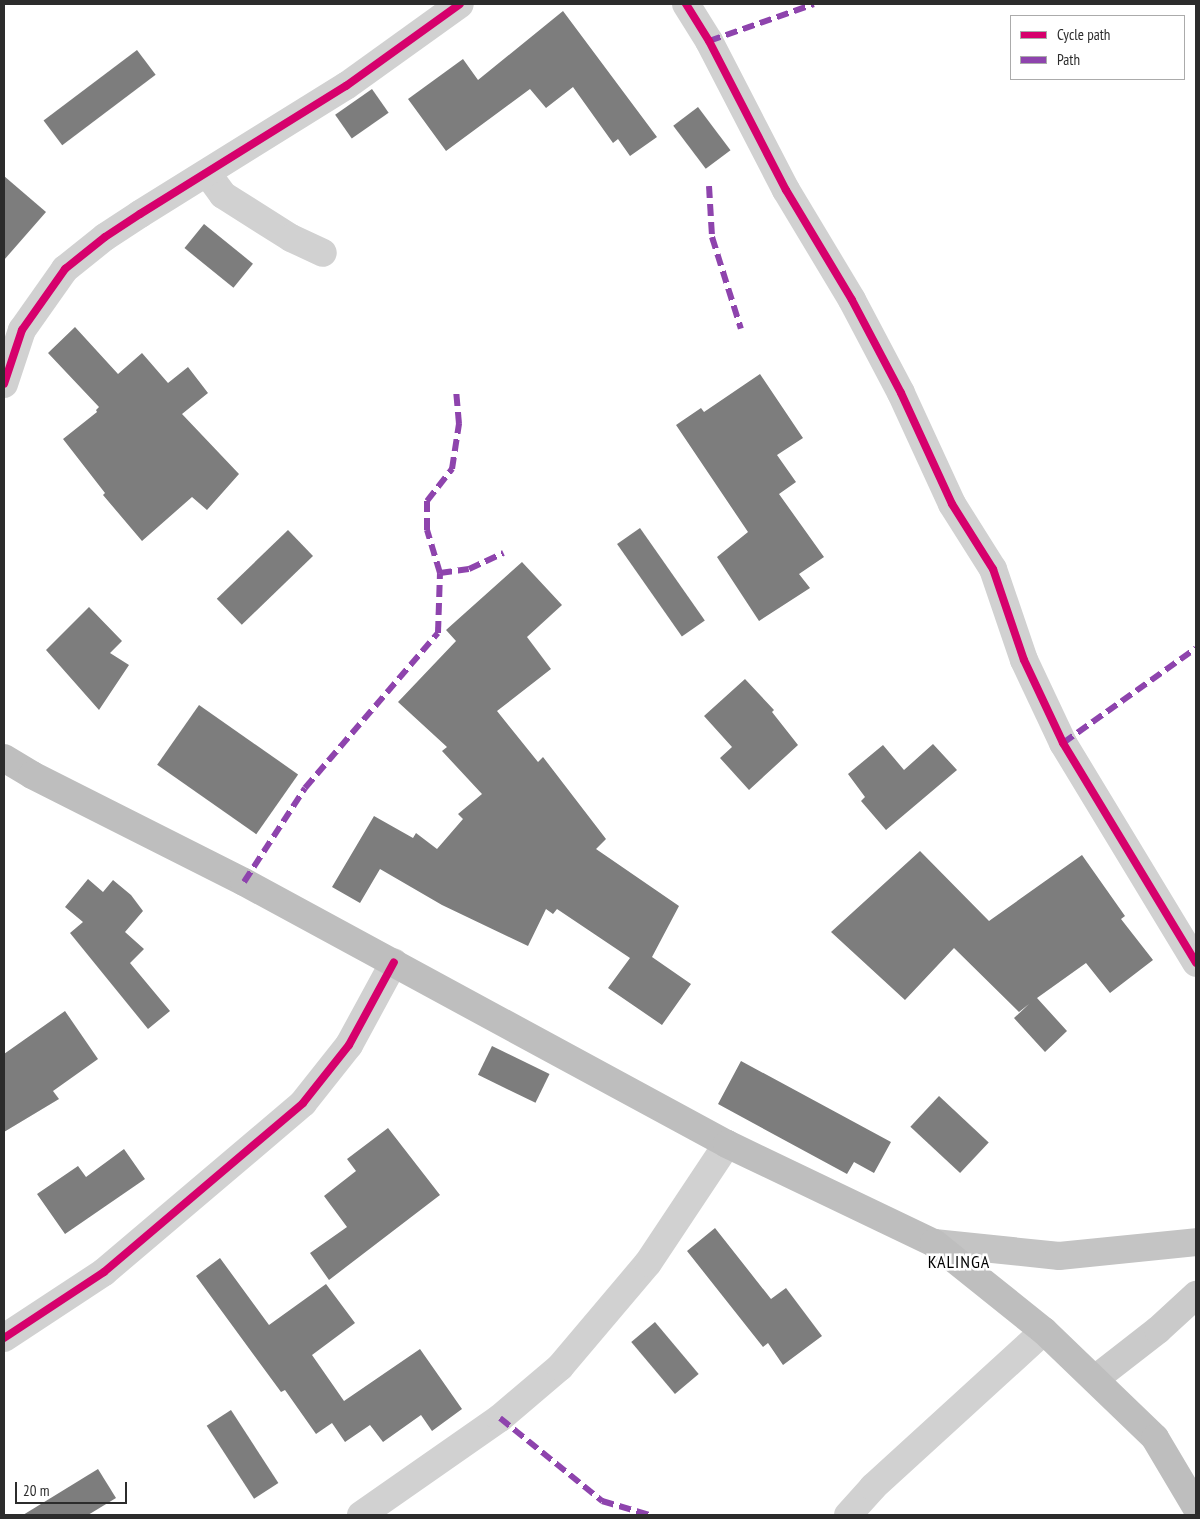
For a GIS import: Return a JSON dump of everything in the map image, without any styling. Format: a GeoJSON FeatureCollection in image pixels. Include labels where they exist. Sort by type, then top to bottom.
{"type":"FeatureCollection","features":[{"type":"Feature","properties":{"kind":"highway"},"geometry":{"type":"LineString","coordinates":[[4,758],[394,962],[727,1144],[934,1243],[1044,1331],[1155,1438],[1196,1508]]}},
{"type":"Feature","properties":{"kind":"main road"},"geometry":{"type":"LineString","coordinates":[[934,1243],[1059,1256],[1196,1242]]}},
{"type":"Feature","properties":{"kind":"street"},"geometry":{"type":"LineString","coordinates":[[4,384],[22,330],[64,269],[105,237],[346,86],[460,4]]}},
{"type":"Feature","properties":{"kind":"street"},"geometry":{"type":"LineString","coordinates":[[686,4],[709,42],[786,190],[852,300],[901,393],[952,504],[993,569],[1024,660],[1063,743],[1196,963]]}},
{"type":"Feature","properties":{"kind":"street"},"geometry":{"type":"LineString","coordinates":[[207,173],[223,195],[291,238],[323,253]]}},
{"type":"Feature","properties":{"kind":"street"},"geometry":{"type":"LineString","coordinates":[[4,1338],[104,1272],[303,1103],[349,1045],[394,962]]}},
{"type":"Feature","properties":{"kind":"street"},"geometry":{"type":"LineString","coordinates":[[361,1515],[500,1418],[560,1366],[648,1263],[727,1144]]}},
{"type":"Feature","properties":{"kind":"street"},"geometry":{"type":"LineString","coordinates":[[1095,1379],[1158,1330],[1196,1295]]}},
{"type":"Feature","properties":{"kind":"street"},"geometry":{"type":"LineString","coordinates":[[848,1515],[874,1487],[1044,1331]]}},
{"type":"Feature","properties":{"kind":"building"},"geometry":{"type":"Polygon","coordinates":[[[563,11],[657,137],[630,156],[618,139],[613,143],[573,87],[546,108],[530,89],[446,151],[408,99],[463,59],[478,80],[563,11]]]}},
{"type":"Feature","properties":{"kind":"building"},"geometry":{"type":"Polygon","coordinates":[[[137,50],[156,75],[62,145],[44,120],[137,50]]]}},
{"type":"Feature","properties":{"kind":"building"},"geometry":{"type":"Polygon","coordinates":[[[372,89],[389,113],[352,139],[335,115],[372,89]]]}},
{"type":"Feature","properties":{"kind":"building"},"geometry":{"type":"Polygon","coordinates":[[[698,107],[730,150],[706,169],[673,126],[698,107]]]}},
{"type":"Feature","properties":{"kind":"building"},"geometry":{"type":"Polygon","coordinates":[[[4,176],[46,212],[4,260],[4,176]]]}},
{"type":"Feature","properties":{"kind":"building"},"geometry":{"type":"Polygon","coordinates":[[[204,224],[253,264],[233,288],[184,248],[204,224]]]}},
{"type":"Feature","properties":{"kind":"building"},"geometry":{"type":"Polygon","coordinates":[[[75,327],[118,374],[142,353],[168,383],[188,367],[208,393],[182,414],[239,474],[207,510],[192,497],[142,541],[103,495],[105,493],[63,439],[97,412],[96,410],[99,407],[48,353],[75,327]]]}},
{"type":"Feature","properties":{"kind":"building"},"geometry":{"type":"Polygon","coordinates":[[[760,374],[803,438],[777,455],[796,482],[779,494],[824,557],[799,574],[810,588],[759,621],[717,557],[748,532],[676,425],[701,408],[704,412],[760,374]]]}},
{"type":"Feature","properties":{"kind":"building"},"geometry":{"type":"Polygon","coordinates":[[[640,528],[705,621],[682,637],[617,544],[640,528]]]}},
{"type":"Feature","properties":{"kind":"building"},"geometry":{"type":"Polygon","coordinates":[[[288,530],[313,556],[242,625],[217,599],[288,530]]]}},
{"type":"Feature","properties":{"kind":"building"},"geometry":{"type":"Polygon","coordinates":[[[522,562],[562,605],[527,637],[551,669],[497,711],[538,762],[543,757],[606,839],[596,849],[679,906],[652,957],[691,984],[662,1025],[608,988],[630,958],[557,909],[553,914],[546,909],[528,946],[442,905],[380,869],[360,903],[332,887],[374,816],[413,838],[416,833],[437,849],[463,819],[458,814],[482,794],[442,751],[447,747],[398,702],[456,641],[446,630],[522,562]]]}},
{"type":"Feature","properties":{"kind":"building"},"geometry":{"type":"Polygon","coordinates":[[[89,607],[122,641],[110,653],[129,665],[99,710],[46,650],[89,607]]]}},
{"type":"Feature","properties":{"kind":"building"},"geometry":{"type":"Polygon","coordinates":[[[745,679],[774,710],[772,712],[798,745],[749,790],[720,758],[732,747],[704,716],[745,679]]]}},
{"type":"Feature","properties":{"kind":"building"},"geometry":{"type":"Polygon","coordinates":[[[199,705],[298,774],[256,834],[157,765],[199,705]]]}},
{"type":"Feature","properties":{"kind":"building"},"geometry":{"type":"Polygon","coordinates":[[[933,744],[957,770],[886,830],[861,801],[865,797],[848,774],[883,745],[904,770],[933,744]]]}},
{"type":"Feature","properties":{"kind":"building"},"geometry":{"type":"Polygon","coordinates":[[[920,851],[989,921],[1082,855],[1125,916],[1121,919],[1153,960],[1110,993],[1086,963],[1037,998],[1067,1031],[1045,1052],[1014,1018],[1029,1004],[1019,1012],[954,948],[905,1000],[831,932],[920,851]]]}},
{"type":"Feature","properties":{"kind":"building"},"geometry":{"type":"Polygon","coordinates":[[[88,879],[103,892],[113,880],[131,895],[143,911],[125,932],[144,949],[130,963],[170,1011],[148,1029],[70,933],[83,922],[65,907],[88,879]]]}},
{"type":"Feature","properties":{"kind":"building"},"geometry":{"type":"Polygon","coordinates":[[[65,1011],[98,1059],[53,1091],[59,1099],[4,1132],[4,1054],[65,1011]]]}},
{"type":"Feature","properties":{"kind":"building"},"geometry":{"type":"Polygon","coordinates":[[[492,1046],[550,1074],[535,1103],[478,1075],[492,1046]]]}},
{"type":"Feature","properties":{"kind":"building"},"geometry":{"type":"Polygon","coordinates":[[[741,1061],[891,1142],[874,1173],[854,1162],[847,1174],[718,1104],[741,1061]]]}},
{"type":"Feature","properties":{"kind":"building"},"geometry":{"type":"Polygon","coordinates":[[[939,1096],[989,1142],[960,1173],[910,1127],[939,1096]]]}},
{"type":"Feature","properties":{"kind":"building"},"geometry":{"type":"Polygon","coordinates":[[[388,1128],[440,1195],[329,1280],[310,1253],[347,1227],[324,1196],[356,1171],[347,1159],[388,1128]]]}},
{"type":"Feature","properties":{"kind":"building"},"geometry":{"type":"Polygon","coordinates":[[[124,1149],[145,1179],[65,1234],[37,1194],[78,1166],[86,1177],[124,1149]]]}},
{"type":"Feature","properties":{"kind":"building"},"geometry":{"type":"Polygon","coordinates":[[[715,1228],[771,1299],[786,1288],[822,1336],[783,1365],[768,1343],[763,1347],[687,1251],[715,1228]]]}},
{"type":"Feature","properties":{"kind":"building"},"geometry":{"type":"Polygon","coordinates":[[[220,1258],[269,1325],[326,1284],[355,1323],[312,1355],[344,1401],[420,1349],[462,1409],[432,1431],[421,1415],[383,1442],[370,1425],[345,1442],[332,1423],[316,1434],[285,1390],[281,1392],[196,1276],[220,1258]]]}},
{"type":"Feature","properties":{"kind":"building"},"geometry":{"type":"Polygon","coordinates":[[[655,1322],[699,1374],[675,1394],[631,1342],[655,1322]]]}},
{"type":"Feature","properties":{"kind":"building"},"geometry":{"type":"Polygon","coordinates":[[[231,1410],[278,1483],[254,1499],[207,1426],[231,1410]]]}},
{"type":"Feature","properties":{"kind":"building"},"geometry":{"type":"Polygon","coordinates":[[[98,1469],[116,1498],[88,1515],[23,1515],[98,1469]]]}},
{"type":"Feature","properties":{"kind":"marked path"},"geometry":{"type":"LineString","coordinates":[[709,41],[814,4]]}},
{"type":"Feature","properties":{"kind":"marked path"},"geometry":{"type":"LineString","coordinates":[[709,186],[712,237],[741,329]]}},
{"type":"Feature","properties":{"kind":"marked path"},"geometry":{"type":"LineString","coordinates":[[244,882],[305,788],[438,633],[440,573],[427,530],[427,501],[452,469],[459,424],[456,389]]}},
{"type":"Feature","properties":{"kind":"marked path"},"geometry":{"type":"LineString","coordinates":[[440,573],[469,569],[504,553]]}},
{"type":"Feature","properties":{"kind":"marked path"},"geometry":{"type":"LineString","coordinates":[[1063,743],[1196,648]]}},
{"type":"Feature","properties":{"kind":"marked path"},"geometry":{"type":"LineString","coordinates":[[500,1418],[602,1501],[650,1515]]}},
{"type":"Feature","properties":{"kind":"cycle path"},"geometry":{"type":"LineString","coordinates":[[4,384],[22,330],[65,269],[105,237],[140,214],[346,86],[460,4]]}},
{"type":"Feature","properties":{"kind":"cycle path"},"geometry":{"type":"LineString","coordinates":[[686,4],[709,41],[786,190],[852,300],[901,393],[952,504],[993,569],[1024,660],[1063,743],[1196,963]]}},
{"type":"Feature","properties":{"kind":"cycle path"},"geometry":{"type":"LineString","coordinates":[[4,1338],[104,1272],[303,1103],[349,1045],[394,962]]}},
{"type":"Feature","properties":{"kind":"district","name":"KALINGA"},"geometry":{"type":"Point","coordinates":[959,1262]}}]}
